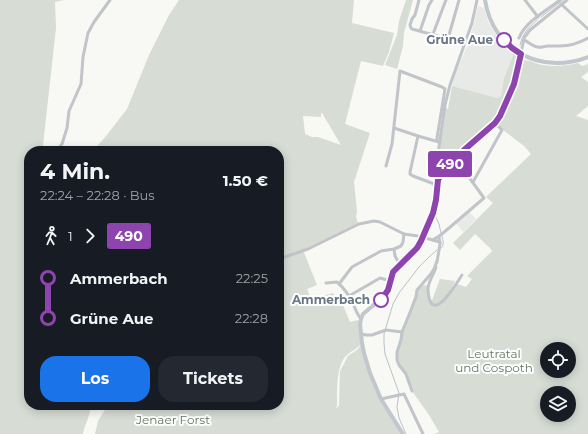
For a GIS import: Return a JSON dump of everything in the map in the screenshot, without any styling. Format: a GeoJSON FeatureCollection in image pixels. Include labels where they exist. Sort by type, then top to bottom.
{"type":"FeatureCollection","features":[{"type":"Feature","properties":{"kind":"main road"},"geometry":{"type":"LineString","coordinates":[[485,0],[487,12],[496,31],[508,44],[521,54],[534,60],[554,63],[576,61],[588,57]]}},
{"type":"Feature","properties":{"kind":"main road"},"geometry":{"type":"LineString","coordinates":[[403,434],[381,398],[370,373],[364,354],[360,324],[361,318],[363,314],[384,297],[391,282],[393,272],[417,248],[421,241],[433,213],[438,180],[444,171],[474,140],[495,123],[502,112],[514,84],[521,54]]}},
{"type":"Feature","properties":{"kind":"street"},"geometry":{"type":"LineString","coordinates":[[60,146],[67,128],[69,111],[81,84],[83,57],[88,33],[110,0]]}},
{"type":"Feature","properties":{"kind":"street"},"geometry":{"type":"LineString","coordinates":[[419,0],[410,26],[412,29],[445,38],[448,36],[459,0]]}},
{"type":"Feature","properties":{"kind":"street"},"geometry":{"type":"LineString","coordinates":[[420,31],[432,0]]}},
{"type":"Feature","properties":{"kind":"street"},"geometry":{"type":"LineString","coordinates":[[433,34],[446,0]]}},
{"type":"Feature","properties":{"kind":"street"},"geometry":{"type":"LineString","coordinates":[[438,180],[437,162],[445,104],[468,34],[477,0]]}},
{"type":"Feature","properties":{"kind":"street"},"geometry":{"type":"LineString","coordinates":[[526,0],[540,20]]}},
{"type":"Feature","properties":{"kind":"street"},"geometry":{"type":"LineString","coordinates":[[519,38],[523,31],[538,17],[560,0]]}},
{"type":"Feature","properties":{"kind":"street"},"geometry":{"type":"LineString","coordinates":[[521,54],[524,40],[528,32],[540,20],[567,0]]}},
{"type":"Feature","properties":{"kind":"street"},"geometry":{"type":"LineString","coordinates":[[561,4],[588,29]]}},
{"type":"Feature","properties":{"kind":"street"},"geometry":{"type":"LineString","coordinates":[[524,40],[540,48],[547,46],[578,44],[588,38]]}},
{"type":"Feature","properties":{"kind":"street"},"geometry":{"type":"LineString","coordinates":[[386,166],[392,144],[400,71],[445,89],[437,138],[439,142]]}},
{"type":"Feature","properties":{"kind":"street"},"geometry":{"type":"LineString","coordinates":[[473,182],[502,130],[495,123]]}},
{"type":"Feature","properties":{"kind":"street"},"geometry":{"type":"LineString","coordinates":[[394,128],[439,142]]}},
{"type":"Feature","properties":{"kind":"street"},"geometry":{"type":"LineString","coordinates":[[418,136],[410,174],[437,185]]}},
{"type":"Feature","properties":{"kind":"street"},"geometry":{"type":"LineString","coordinates":[[433,240],[484,198],[468,176],[450,164]]}},
{"type":"Feature","properties":{"kind":"street"},"geometry":{"type":"LineString","coordinates":[[437,168],[444,171]]}},
{"type":"Feature","properties":{"kind":"street"},"geometry":{"type":"LineString","coordinates":[[284,257],[308,249],[361,223],[374,221],[380,222],[404,234],[440,242]]}},
{"type":"Feature","properties":{"kind":"street"},"geometry":{"type":"LineString","coordinates":[[339,284],[352,266],[381,252],[401,246],[404,234]]}},
{"type":"Feature","properties":{"kind":"street"},"geometry":{"type":"LineString","coordinates":[[440,235],[436,269],[428,289],[433,305],[438,306],[447,297],[462,275]]}},
{"type":"Feature","properties":{"kind":"street"},"geometry":{"type":"LineString","coordinates":[[394,249],[395,256],[400,265]]}},
{"type":"Feature","properties":{"kind":"street"},"geometry":{"type":"LineString","coordinates":[[412,392],[406,374],[397,360],[397,352],[402,332],[416,297],[417,290],[430,275],[437,261]]}},
{"type":"Feature","properties":{"kind":"street"},"geometry":{"type":"LineString","coordinates":[[349,296],[380,278],[391,282]]}},
{"type":"Feature","properties":{"kind":"street"},"geometry":{"type":"LineString","coordinates":[[326,283],[337,282],[349,296],[361,318]]}},
{"type":"Feature","properties":{"kind":"street"},"geometry":{"type":"LineString","coordinates":[[361,334],[372,335],[386,330],[402,332]]}},
{"type":"Feature","properties":{"kind":"street"},"geometry":{"type":"LineString","coordinates":[[381,398],[404,394],[423,434]]}},
{"type":"Feature","properties":{"kind":"shaded area"},"geometry":{"type":"Polygon","coordinates":[[[478,6],[484,8],[488,21],[496,35],[514,53],[504,78],[501,96],[498,98],[452,86],[457,69],[467,47],[478,6]]]}},
{"type":"Feature","properties":{"kind":"shaded area"},"geometry":{"type":"Polygon","coordinates":[[[469,212],[476,219],[463,232],[456,223],[469,212]]]}},
{"type":"Feature","properties":{"kind":"green space"},"geometry":{"type":"Polygon","coordinates":[[[0,0],[64,0],[55,2],[56,28],[44,146],[24,146],[24,410],[90,410],[90,413],[83,434],[0,434],[0,0]]]}},
{"type":"Feature","properties":{"kind":"green space","name":"Jenaer Forst"},"geometry":{"type":"Polygon","coordinates":[[[179,0],[354,0],[352,23],[394,33],[389,52],[383,66],[361,61],[345,124],[370,133],[354,182],[357,211],[356,217],[358,223],[303,250],[317,285],[307,289],[311,299],[333,293],[337,301],[341,300],[350,322],[358,320],[361,344],[346,356],[340,366],[337,406],[335,409],[339,406],[340,371],[348,356],[357,350],[361,345],[369,373],[402,434],[95,434],[98,421],[105,410],[284,410],[284,146],[97,146],[127,109],[149,55],[169,15],[179,0]],[[322,113],[321,117],[303,116],[305,134],[341,145],[322,113]]]}},
{"type":"Feature","properties":{"kind":"green space"},"geometry":{"type":"Polygon","coordinates":[[[406,0],[413,0],[404,33],[403,46],[397,69],[385,65],[397,35],[399,21],[406,0]]]}},
{"type":"Feature","properties":{"kind":"green space"},"geometry":{"type":"Polygon","coordinates":[[[514,53],[518,57],[513,80],[507,98],[494,123],[464,147],[444,167],[440,165],[438,162],[446,108],[448,109],[452,86],[498,98],[501,96],[504,78],[514,53]]]}},
{"type":"Feature","properties":{"kind":"green space","name":"Leutratal und Cospoth"},"geometry":{"type":"Polygon","coordinates":[[[523,60],[551,66],[578,63],[582,66],[588,64],[588,72],[581,77],[588,82],[588,106],[576,116],[588,120],[588,434],[434,434],[439,432],[412,391],[406,374],[399,365],[397,352],[402,332],[417,290],[424,285],[428,286],[431,303],[440,279],[455,281],[446,300],[457,284],[466,287],[472,279],[467,276],[492,251],[475,234],[460,250],[453,243],[493,203],[486,197],[531,154],[524,146],[497,124],[518,78],[523,60]]]}},
{"type":"Feature","properties":{"kind":"waterway","name":"Ammerbach"},"geometry":{"type":"LineString","coordinates":[[541,17],[563,0]]}},
{"type":"Feature","properties":{"kind":"waterway","name":"Ammerbach"},"geometry":{"type":"LineString","coordinates":[[520,45],[526,31],[537,20]]}},
{"type":"Feature","properties":{"kind":"waterway","name":"Ammerbach"},"geometry":{"type":"LineString","coordinates":[[442,165],[478,132],[491,123],[497,116],[509,90],[517,58]]}},
{"type":"Feature","properties":{"kind":"waterway","name":"Ammerbach"},"geometry":{"type":"LineString","coordinates":[[435,215],[441,233]]}},
{"type":"Feature","properties":{"kind":"waterway","name":"Ammerbach"},"geometry":{"type":"LineString","coordinates":[[440,249],[443,245],[442,236]]}},
{"type":"Feature","properties":{"kind":"waterway","name":"Ammerbach"},"geometry":{"type":"LineString","coordinates":[[406,434],[399,418],[397,407],[399,393],[385,354],[384,334],[393,304],[399,293],[419,267],[437,250]]}},
{"type":"Feature","properties":{"kind":"bus line","name":"490"},"geometry":{"type":"LineString","coordinates":[[381,300],[388,290],[393,272],[419,246],[432,217],[436,200],[438,180],[441,175],[464,150],[495,123],[510,96],[521,54],[504,40]]}},
{"type":"Feature","properties":{"kind":"place","name":"Grüne Aue"},"geometry":{"type":"Point","coordinates":[504,40]}},
{"type":"Feature","properties":{"kind":"place","name":"Ammerbach"},"geometry":{"type":"Point","coordinates":[381,300]}}]}
